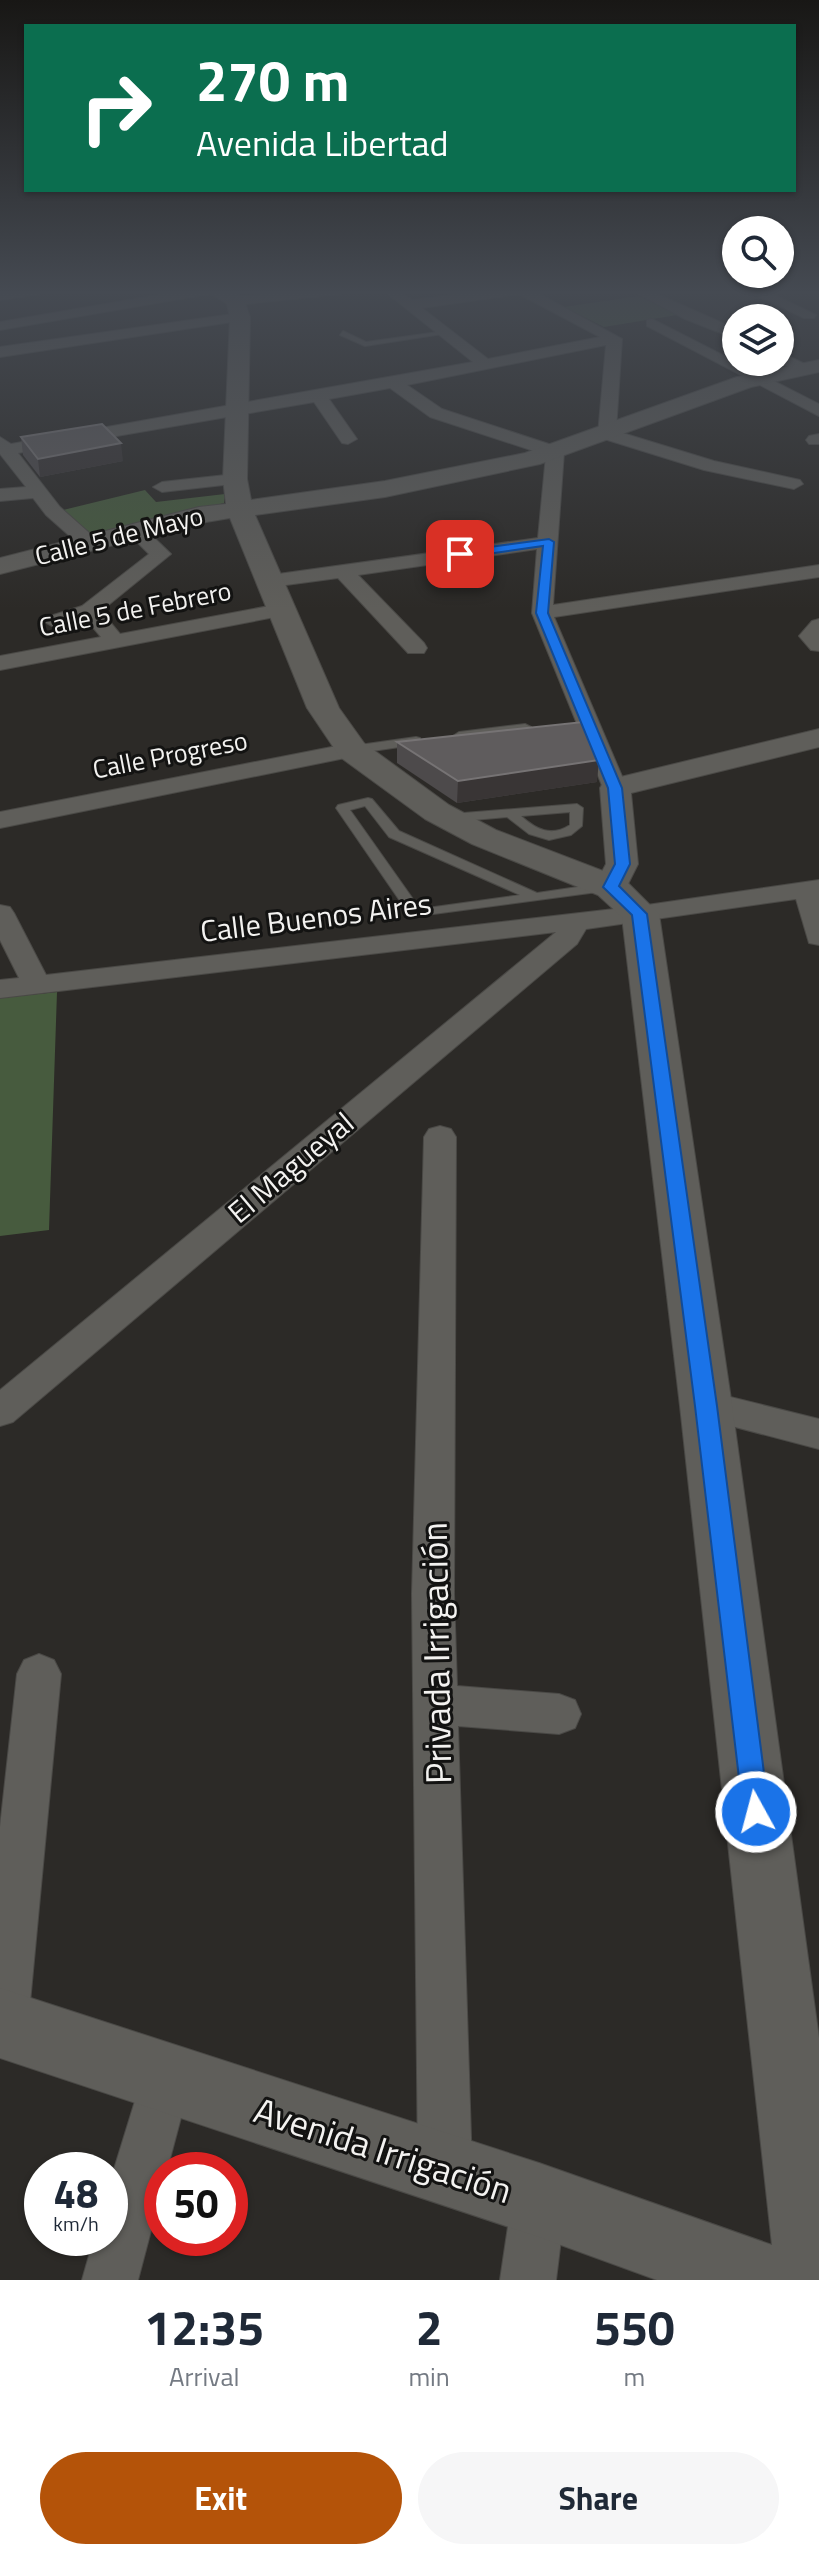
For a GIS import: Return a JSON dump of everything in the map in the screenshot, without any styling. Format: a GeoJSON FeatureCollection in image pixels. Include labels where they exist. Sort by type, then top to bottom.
{"type":"FeatureCollection","features":[{"type":"Feature","properties":{"kind":"main road"},"geometry":{"type":"LineString","coordinates":[[237,396],[237,493],[280,610],[323,708],[352,750],[448,818],[625,900],[706,1406],[814,2280]]}},
{"type":"Feature","properties":{"kind":"main road","name":"Calle 5 de Mayo"},"geometry":{"type":"LineString","coordinates":[[0,566],[136,531],[237,493],[465,475],[555,452],[710,396]]}},
{"type":"Feature","properties":{"kind":"main road","name":"Avenida Irrigación"},"geometry":{"type":"LineString","coordinates":[[1,2024],[539,2200],[764,2280]]}},
{"type":"Feature","properties":{"kind":"street"},"geometry":{"type":"LineString","coordinates":[[88,542],[53,511],[3,446],[310,396]]}},
{"type":"Feature","properties":{"kind":"street"},"geometry":{"type":"LineString","coordinates":[[319,396],[348,439]]}},
{"type":"Feature","properties":{"kind":"street"},"geometry":{"type":"LineString","coordinates":[[412,396],[436,413],[555,452],[542,613],[615,788],[625,900]]}},
{"type":"Feature","properties":{"kind":"street"},"geometry":{"type":"LineString","coordinates":[[607,396],[607,434],[710,466],[794,484]]}},
{"type":"Feature","properties":{"kind":"street"},"geometry":{"type":"LineString","coordinates":[[793,396],[819,411]]}},
{"type":"Feature","properties":{"kind":"street"},"geometry":{"type":"LineString","coordinates":[[162,487],[237,493]]}},
{"type":"Feature","properties":{"kind":"street"},"geometry":{"type":"LineString","coordinates":[[0,495],[38,492]]}},
{"type":"Feature","properties":{"kind":"street"},"geometry":{"type":"LineString","coordinates":[[54,621],[89,610],[161,554],[136,531]]}},
{"type":"Feature","properties":{"kind":"street"},"geometry":{"type":"LineString","coordinates":[[271,581],[549,542]]}},
{"type":"Feature","properties":{"kind":"street"},"geometry":{"type":"LineString","coordinates":[[343,571],[416,648]]}},
{"type":"Feature","properties":{"kind":"street"},"geometry":{"type":"LineString","coordinates":[[542,613],[819,571]]}},
{"type":"Feature","properties":{"kind":"street"},"geometry":{"type":"LineString","coordinates":[[89,610],[115,641]]}},
{"type":"Feature","properties":{"kind":"street","name":"Calle 5 de Febrero"},"geometry":{"type":"LineString","coordinates":[[0,663],[280,610]]}},
{"type":"Feature","properties":{"kind":"street"},"geometry":{"type":"LineString","coordinates":[[819,625],[810,636],[819,645]]}},
{"type":"Feature","properties":{"kind":"street"},"geometry":{"type":"LineString","coordinates":[[615,788],[819,738]]}},
{"type":"Feature","properties":{"kind":"street","name":"Calle Progreso"},"geometry":{"type":"LineString","coordinates":[[0,820],[352,750]]}},
{"type":"Feature","properties":{"kind":"street"},"geometry":{"type":"LineString","coordinates":[[813,889],[819,937]]}},
{"type":"Feature","properties":{"kind":"street","name":"Calle Buenos Aires"},"geometry":{"type":"LineString","coordinates":[[0,989],[576,921],[625,900],[813,889]]}},
{"type":"Feature","properties":{"kind":"street"},"geometry":{"type":"LineString","coordinates":[[0,913],[37,986]]}},
{"type":"Feature","properties":{"kind":"street","name":"El Magueyal"},"geometry":{"type":"LineString","coordinates":[[0,1411],[567,938],[576,921]]}},
{"type":"Feature","properties":{"kind":"street","name":"Privada Irrigación"},"geometry":{"type":"LineString","coordinates":[[440,1137],[433,1594],[445,2169]]}},
{"type":"Feature","properties":{"kind":"street"},"geometry":{"type":"LineString","coordinates":[[706,1406],[819,1434]]}},
{"type":"Feature","properties":{"kind":"street"},"geometry":{"type":"LineString","coordinates":[[1,2024],[39,1674]]}},
{"type":"Feature","properties":{"kind":"street"},"geometry":{"type":"LineString","coordinates":[[435,1704],[559,1714]]}},
{"type":"Feature","properties":{"kind":"street"},"geometry":{"type":"LineString","coordinates":[[110,2280],[165,2080]]}},
{"type":"Feature","properties":{"kind":"street"},"geometry":{"type":"LineString","coordinates":[[528,2280],[539,2200]]}},
{"type":"Feature","properties":{"kind":"lane"},"geometry":{"type":"LineString","coordinates":[[446,737],[525,727]]}},
{"type":"Feature","properties":{"kind":"lane"},"geometry":{"type":"LineString","coordinates":[[352,750],[431,739]]}},
{"type":"Feature","properties":{"kind":"lane"},"geometry":{"type":"LineString","coordinates":[[536,897],[394,834],[368,802],[342,808],[416,914],[536,897],[625,900]]}},
{"type":"Feature","properties":{"kind":"lane"},"geometry":{"type":"LineString","coordinates":[[448,818],[510,813],[577,808],[576,826],[566,835],[547,837],[528,831],[510,813]]}},
{"type":"Feature","properties":{"kind":"green space"},"geometry":{"type":"Polygon","coordinates":[[[145,490],[156,502],[225,494],[224,503],[88,538],[59,511],[145,490]]]}},
{"type":"Feature","properties":{"kind":"green space"},"geometry":{"type":"Polygon","coordinates":[[[57,992],[49,1230],[0,1236],[0,998],[57,992]]]}},
{"type":"Feature","properties":{"kind":"building"},"geometry":{"type":"Polygon","coordinates":[[[102,424],[121,443],[38,459],[21,437],[102,424]]]}},
{"type":"Feature","properties":{"kind":"building"},"geometry":{"type":"Polygon","coordinates":[[[583,722],[599,760],[458,781],[397,742],[583,722]]]}},
{"type":"Feature","properties":{"kind":"route"},"geometry":{"type":"LineString","coordinates":[[460,554],[549,542],[542,613],[615,788],[622,864],[611,887],[640,914],[706,1406],[756,1812]]}}]}
